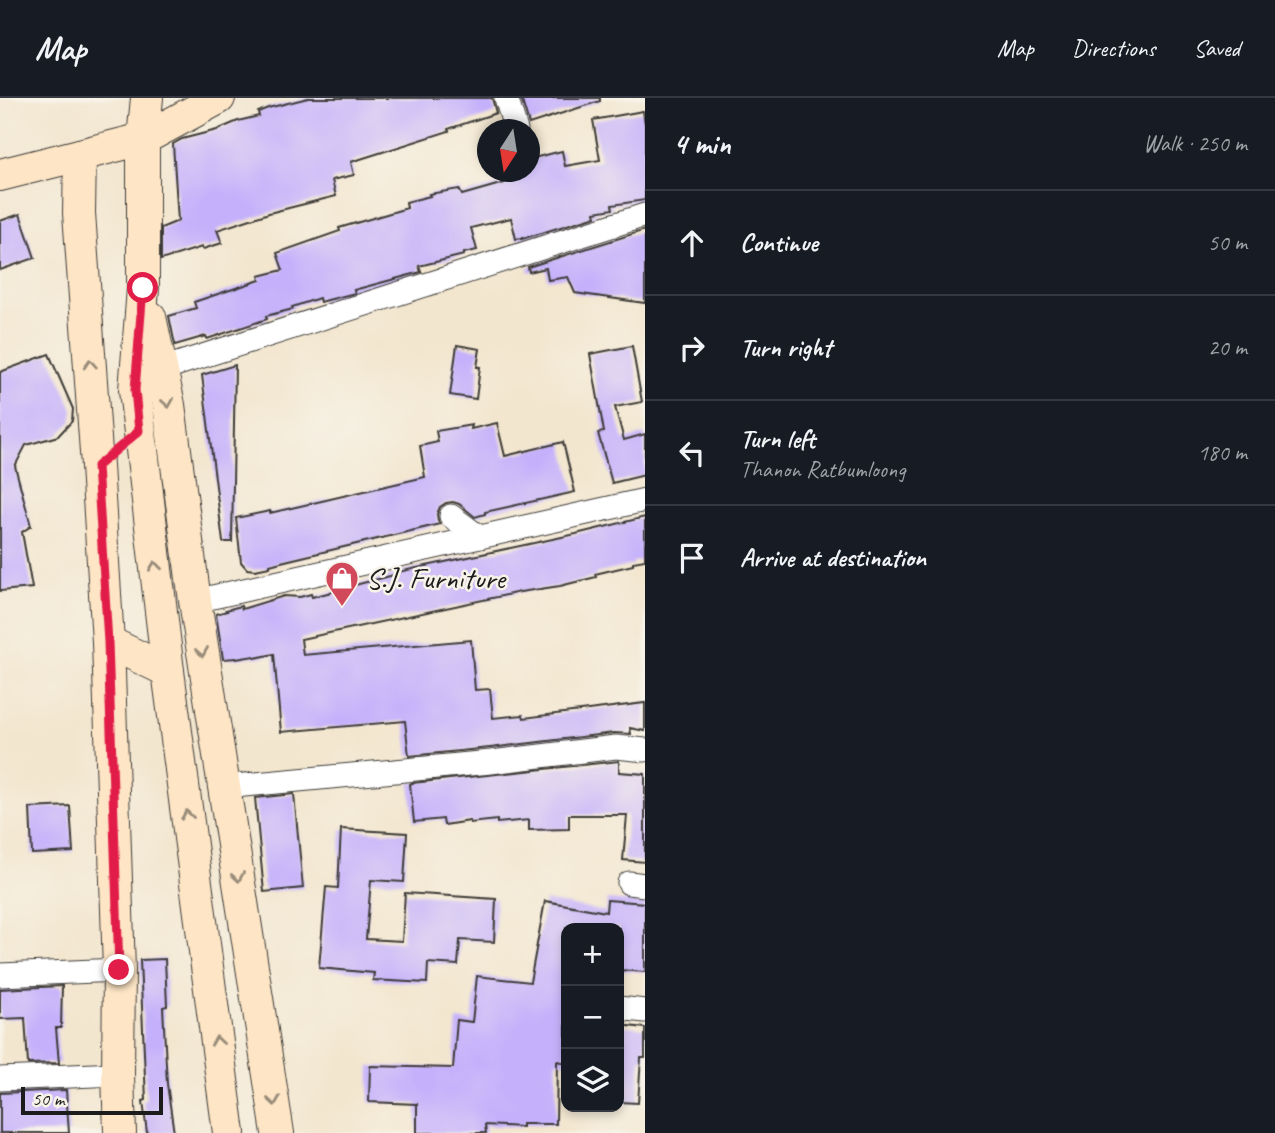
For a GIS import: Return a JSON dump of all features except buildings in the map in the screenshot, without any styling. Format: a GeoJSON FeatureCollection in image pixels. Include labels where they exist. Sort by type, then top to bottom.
{"type":"FeatureCollection","features":[{"type":"Feature","properties":{"kind":"main road"},"geometry":{"type":"LineString","coordinates":[[147,98],[143,139],[143,288],[135,390],[168,671],[229,1133]]}},
{"type":"Feature","properties":{"kind":"main road"},"geometry":{"type":"LineString","coordinates":[[0,175],[143,139],[219,98]]}},
{"type":"Feature","properties":{"kind":"main road"},"geometry":{"type":"LineString","coordinates":[[80,155],[79,213],[108,642],[119,970],[120,1133]]}},
{"type":"Feature","properties":{"kind":"main road"},"geometry":{"type":"LineString","coordinates":[[143,288],[169,405],[195,601],[278,1133]]}},
{"type":"Feature","properties":{"kind":"main road"},"geometry":{"type":"LineString","coordinates":[[97,466],[139,431]]}},
{"type":"Feature","properties":{"kind":"main road"},"geometry":{"type":"LineString","coordinates":[[108,642],[168,671]]}},
{"type":"Feature","properties":{"kind":"street"},"geometry":{"type":"LineString","coordinates":[[506,98],[513,119]]}},
{"type":"Feature","properties":{"kind":"street"},"geometry":{"type":"LineString","coordinates":[[162,369],[645,215]]}},
{"type":"Feature","properties":{"kind":"street"},"geometry":{"type":"LineString","coordinates":[[195,601],[645,500]]}},
{"type":"Feature","properties":{"kind":"street"},"geometry":{"type":"LineString","coordinates":[[451,516],[479,537]]}},
{"type":"Feature","properties":{"kind":"street"},"geometry":{"type":"LineString","coordinates":[[223,787],[491,762],[616,747],[645,750]]}},
{"type":"Feature","properties":{"kind":"street"},"geometry":{"type":"LineString","coordinates":[[0,975],[119,970]]}},
{"type":"Feature","properties":{"kind":"street"},"geometry":{"type":"LineString","coordinates":[[624,1009],[645,1011]]}},
{"type":"Feature","properties":{"kind":"street"},"geometry":{"type":"LineString","coordinates":[[0,1079],[118,1074]]}},
{"type":"Feature","properties":{"kind":"place","name":"S.J. Furniture"},"geometry":{"type":"Point","coordinates":[342,608]}},
{"type":"Feature","properties":{"kind":"route"},"geometry":{"type":"LineString","coordinates":[[119,970],[108,642],[97,466],[139,431],[135,390],[143,288]]}}]}
